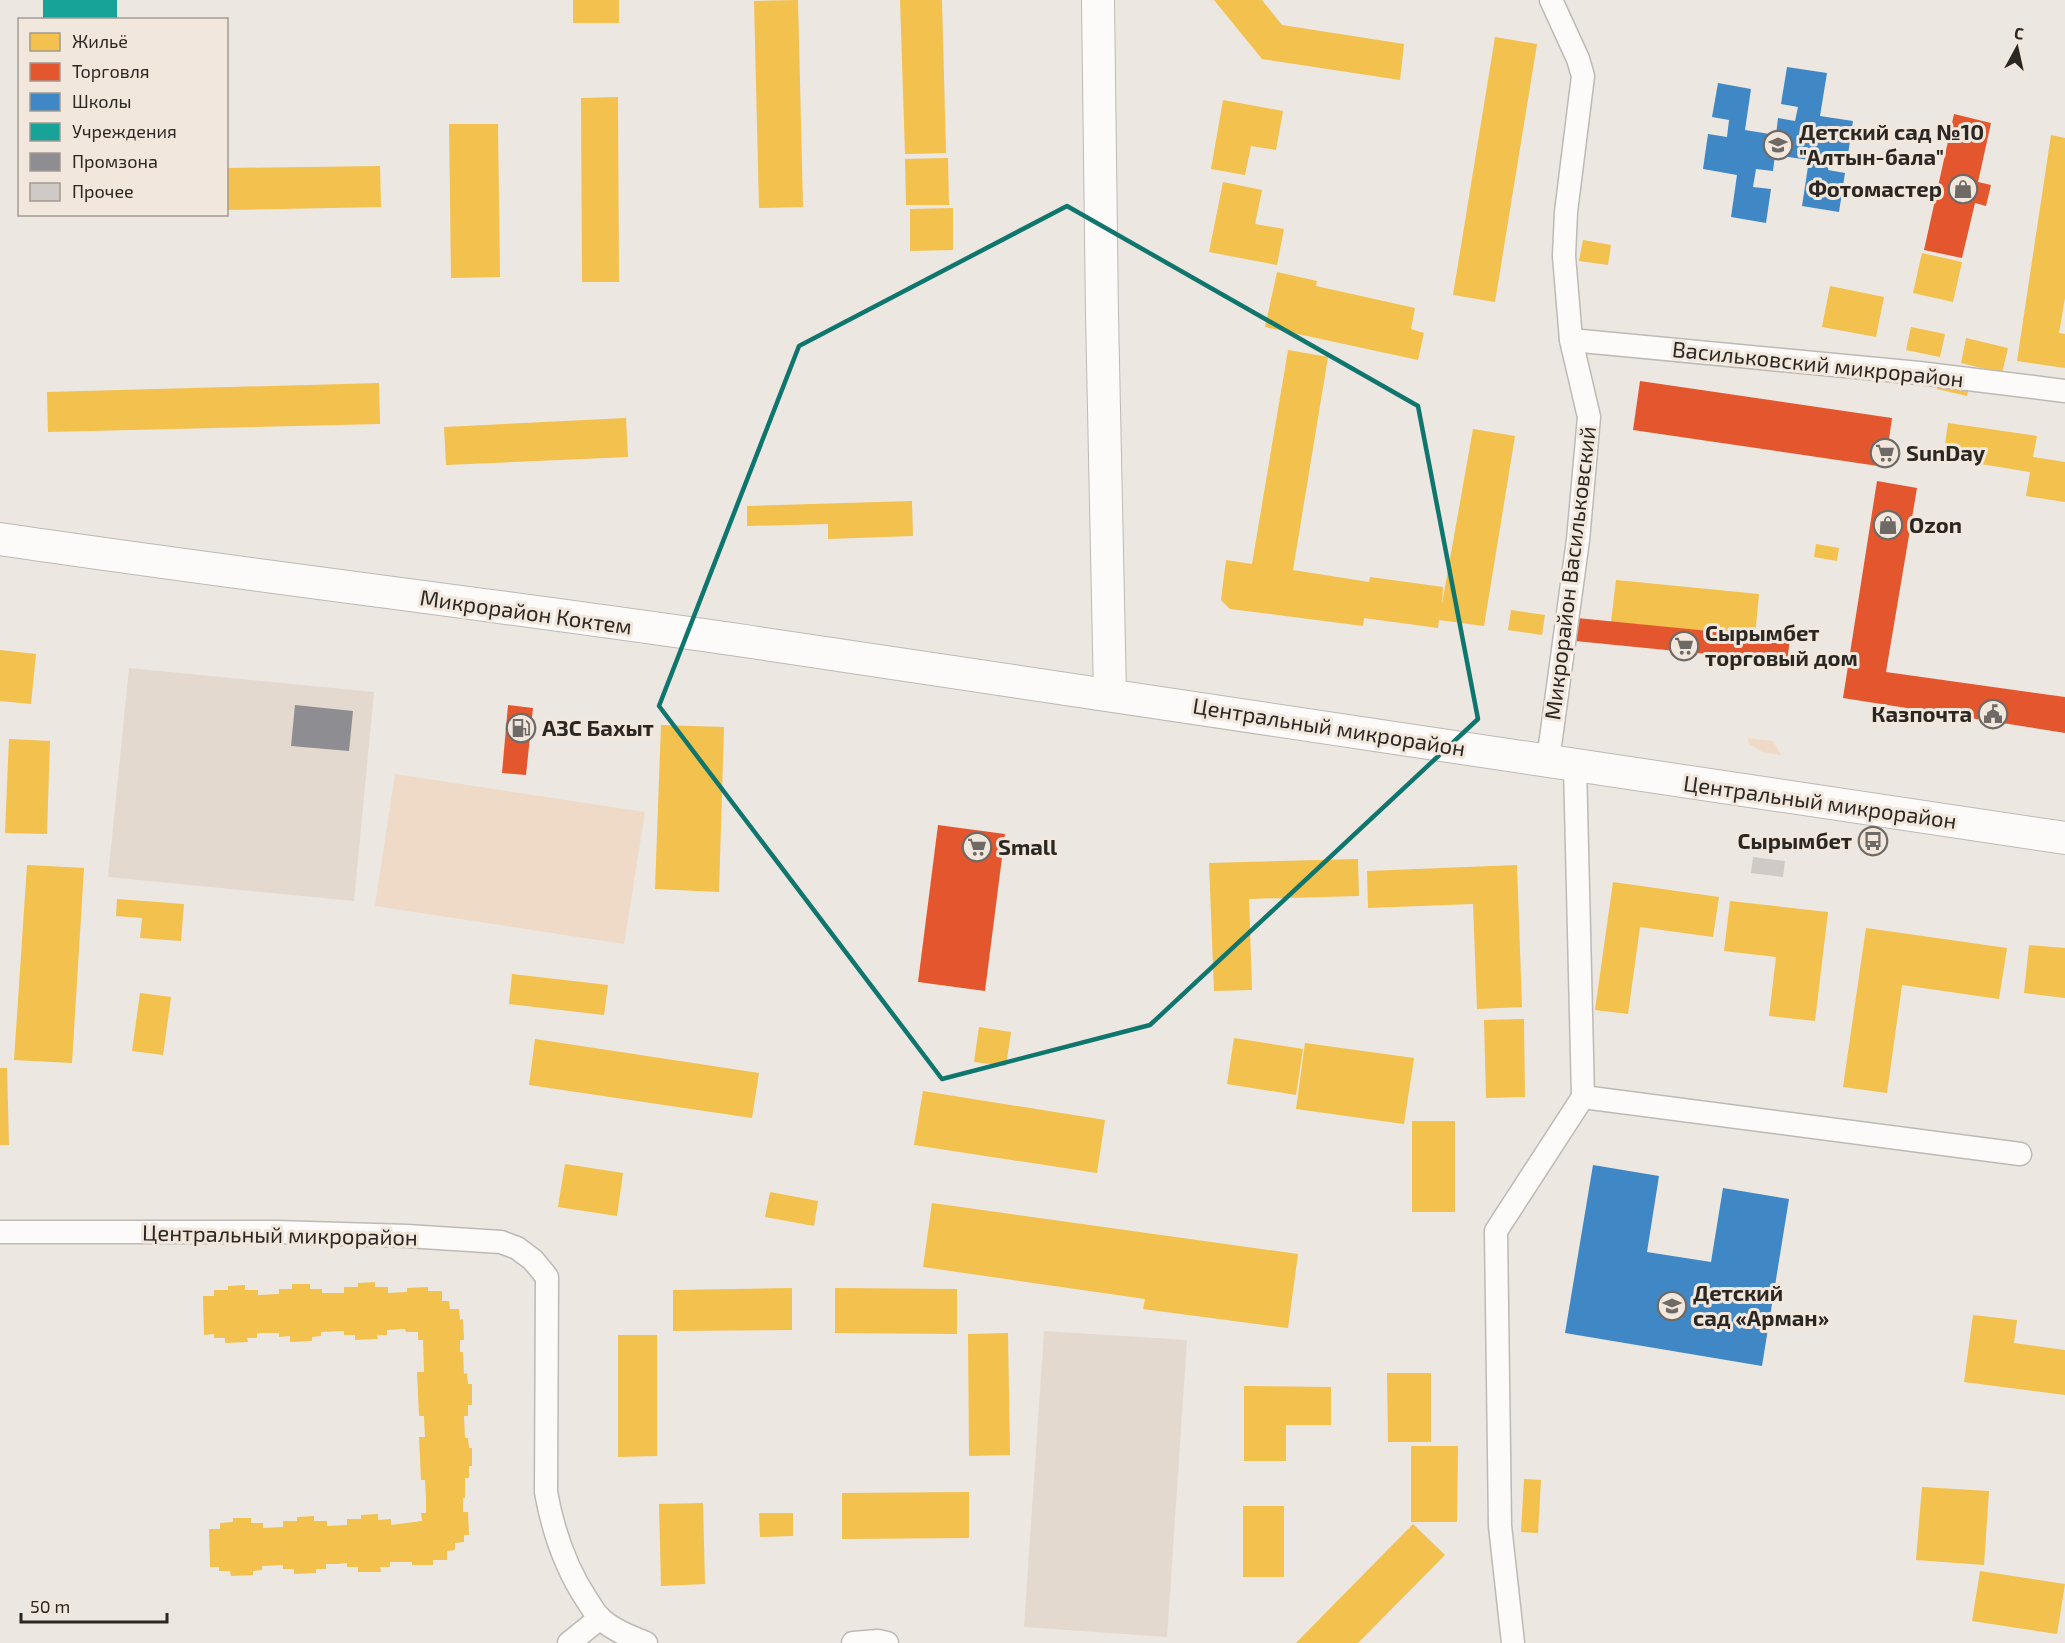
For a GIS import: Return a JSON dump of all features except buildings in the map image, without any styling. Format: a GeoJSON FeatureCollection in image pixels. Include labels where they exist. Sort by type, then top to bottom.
{"type":"FeatureCollection","features":[{"type":"Feature","properties":{"kind":"main road"},"geometry":{"type":"LineString","coordinates":[[1098,0],[1110,695]]}},
{"type":"Feature","properties":{"kind":"main road","name":"Микрорайон Коктем"},"geometry":{"type":"LineString","coordinates":[[0,539],[752,642],[1110,695]]}},
{"type":"Feature","properties":{"kind":"main road","name":"Центральный микрорайон"},"geometry":{"type":"LineString","coordinates":[[1110,695],[2065,838]]}},
{"type":"Feature","properties":{"kind":"street","name":"Микрорайон Васильковский"},"geometry":{"type":"LineString","coordinates":[[1551,0],[1578,59],[1583,76],[1564,241],[1571,340],[1589,417],[1562,763]]}},
{"type":"Feature","properties":{"kind":"street","name":"Васильковский микрорайон"},"geometry":{"type":"LineString","coordinates":[[1571,340],[1919,373],[2065,391]]}},
{"type":"Feature","properties":{"kind":"street"},"geometry":{"type":"LineString","coordinates":[[1513,1643],[1500,1526],[1496,1231],[1583,1096],[1562,763]]}},
{"type":"Feature","properties":{"kind":"street"},"geometry":{"type":"LineString","coordinates":[[1583,1096],[2020,1154]]}},
{"type":"Feature","properties":{"kind":"street","name":"Центральный микрорайон"},"geometry":{"type":"LineString","coordinates":[[0,1232],[277,1232],[407,1236],[501,1242],[517,1248],[533,1260],[547,1277],[546,1492],[551,1520],[572,1576],[600,1618]]}},
{"type":"Feature","properties":{"kind":"street"},"geometry":{"type":"LineString","coordinates":[[569,1643],[600,1618],[627,1635],[646,1643]]}},
{"type":"Feature","properties":{"kind":"street"},"geometry":{"type":"LineString","coordinates":[[853,1643],[878,1641],[887,1643]]}},
{"type":"Feature","properties":{"kind":"highlighted area"},"geometry":{"type":"Polygon","coordinates":[[[1067,206],[1418,406],[1478,719],[1150,1025],[942,1079],[659,706],[799,346],[1067,206]]]}},
{"type":"Feature","properties":{"kind":"shaded area"},"geometry":{"type":"Polygon","coordinates":[[[129,668],[374,692],[354,901],[108,877],[129,668]]]}},
{"type":"Feature","properties":{"kind":"shaded area"},"geometry":{"type":"Polygon","coordinates":[[[1748,738],[1773,741],[1781,755],[1762,752],[1748,743],[1748,738]]]}},
{"type":"Feature","properties":{"kind":"shaded area"},"geometry":{"type":"Polygon","coordinates":[[[395,774],[645,812],[624,944],[375,906],[395,774]]]}},
{"type":"Feature","properties":{"kind":"shaded area"},"geometry":{"type":"Polygon","coordinates":[[[1044,1331],[1187,1340],[1167,1637],[1024,1627],[1044,1331]]]}},
{"type":"Feature","properties":{"kind":"place","name":"Детский сад №10 \"Алтын-бала\""},"geometry":{"type":"Point","coordinates":[1778,145]}},
{"type":"Feature","properties":{"kind":"place","name":"Фотомастер"},"geometry":{"type":"Point","coordinates":[1963,189]}},
{"type":"Feature","properties":{"kind":"place","name":"SunDay"},"geometry":{"type":"Point","coordinates":[1885,453]}},
{"type":"Feature","properties":{"kind":"place","name":"Ozon"},"geometry":{"type":"Point","coordinates":[1888,525]}},
{"type":"Feature","properties":{"kind":"place","name":"Сырымбет торговый дом"},"geometry":{"type":"Point","coordinates":[1684,646]}},
{"type":"Feature","properties":{"kind":"place","name":"Казпочта"},"geometry":{"type":"Point","coordinates":[1993,714]}},
{"type":"Feature","properties":{"kind":"place","name":"АЗС Бахыт"},"geometry":{"type":"Point","coordinates":[521,728]}},
{"type":"Feature","properties":{"kind":"place","name":"Сырымбет"},"geometry":{"type":"Point","coordinates":[1873,841]}},
{"type":"Feature","properties":{"kind":"place","name":"Small"},"geometry":{"type":"Point","coordinates":[977,847]}},
{"type":"Feature","properties":{"kind":"place","name":"Детский сад «Арман»"},"geometry":{"type":"Point","coordinates":[1672,1306]}}]}
